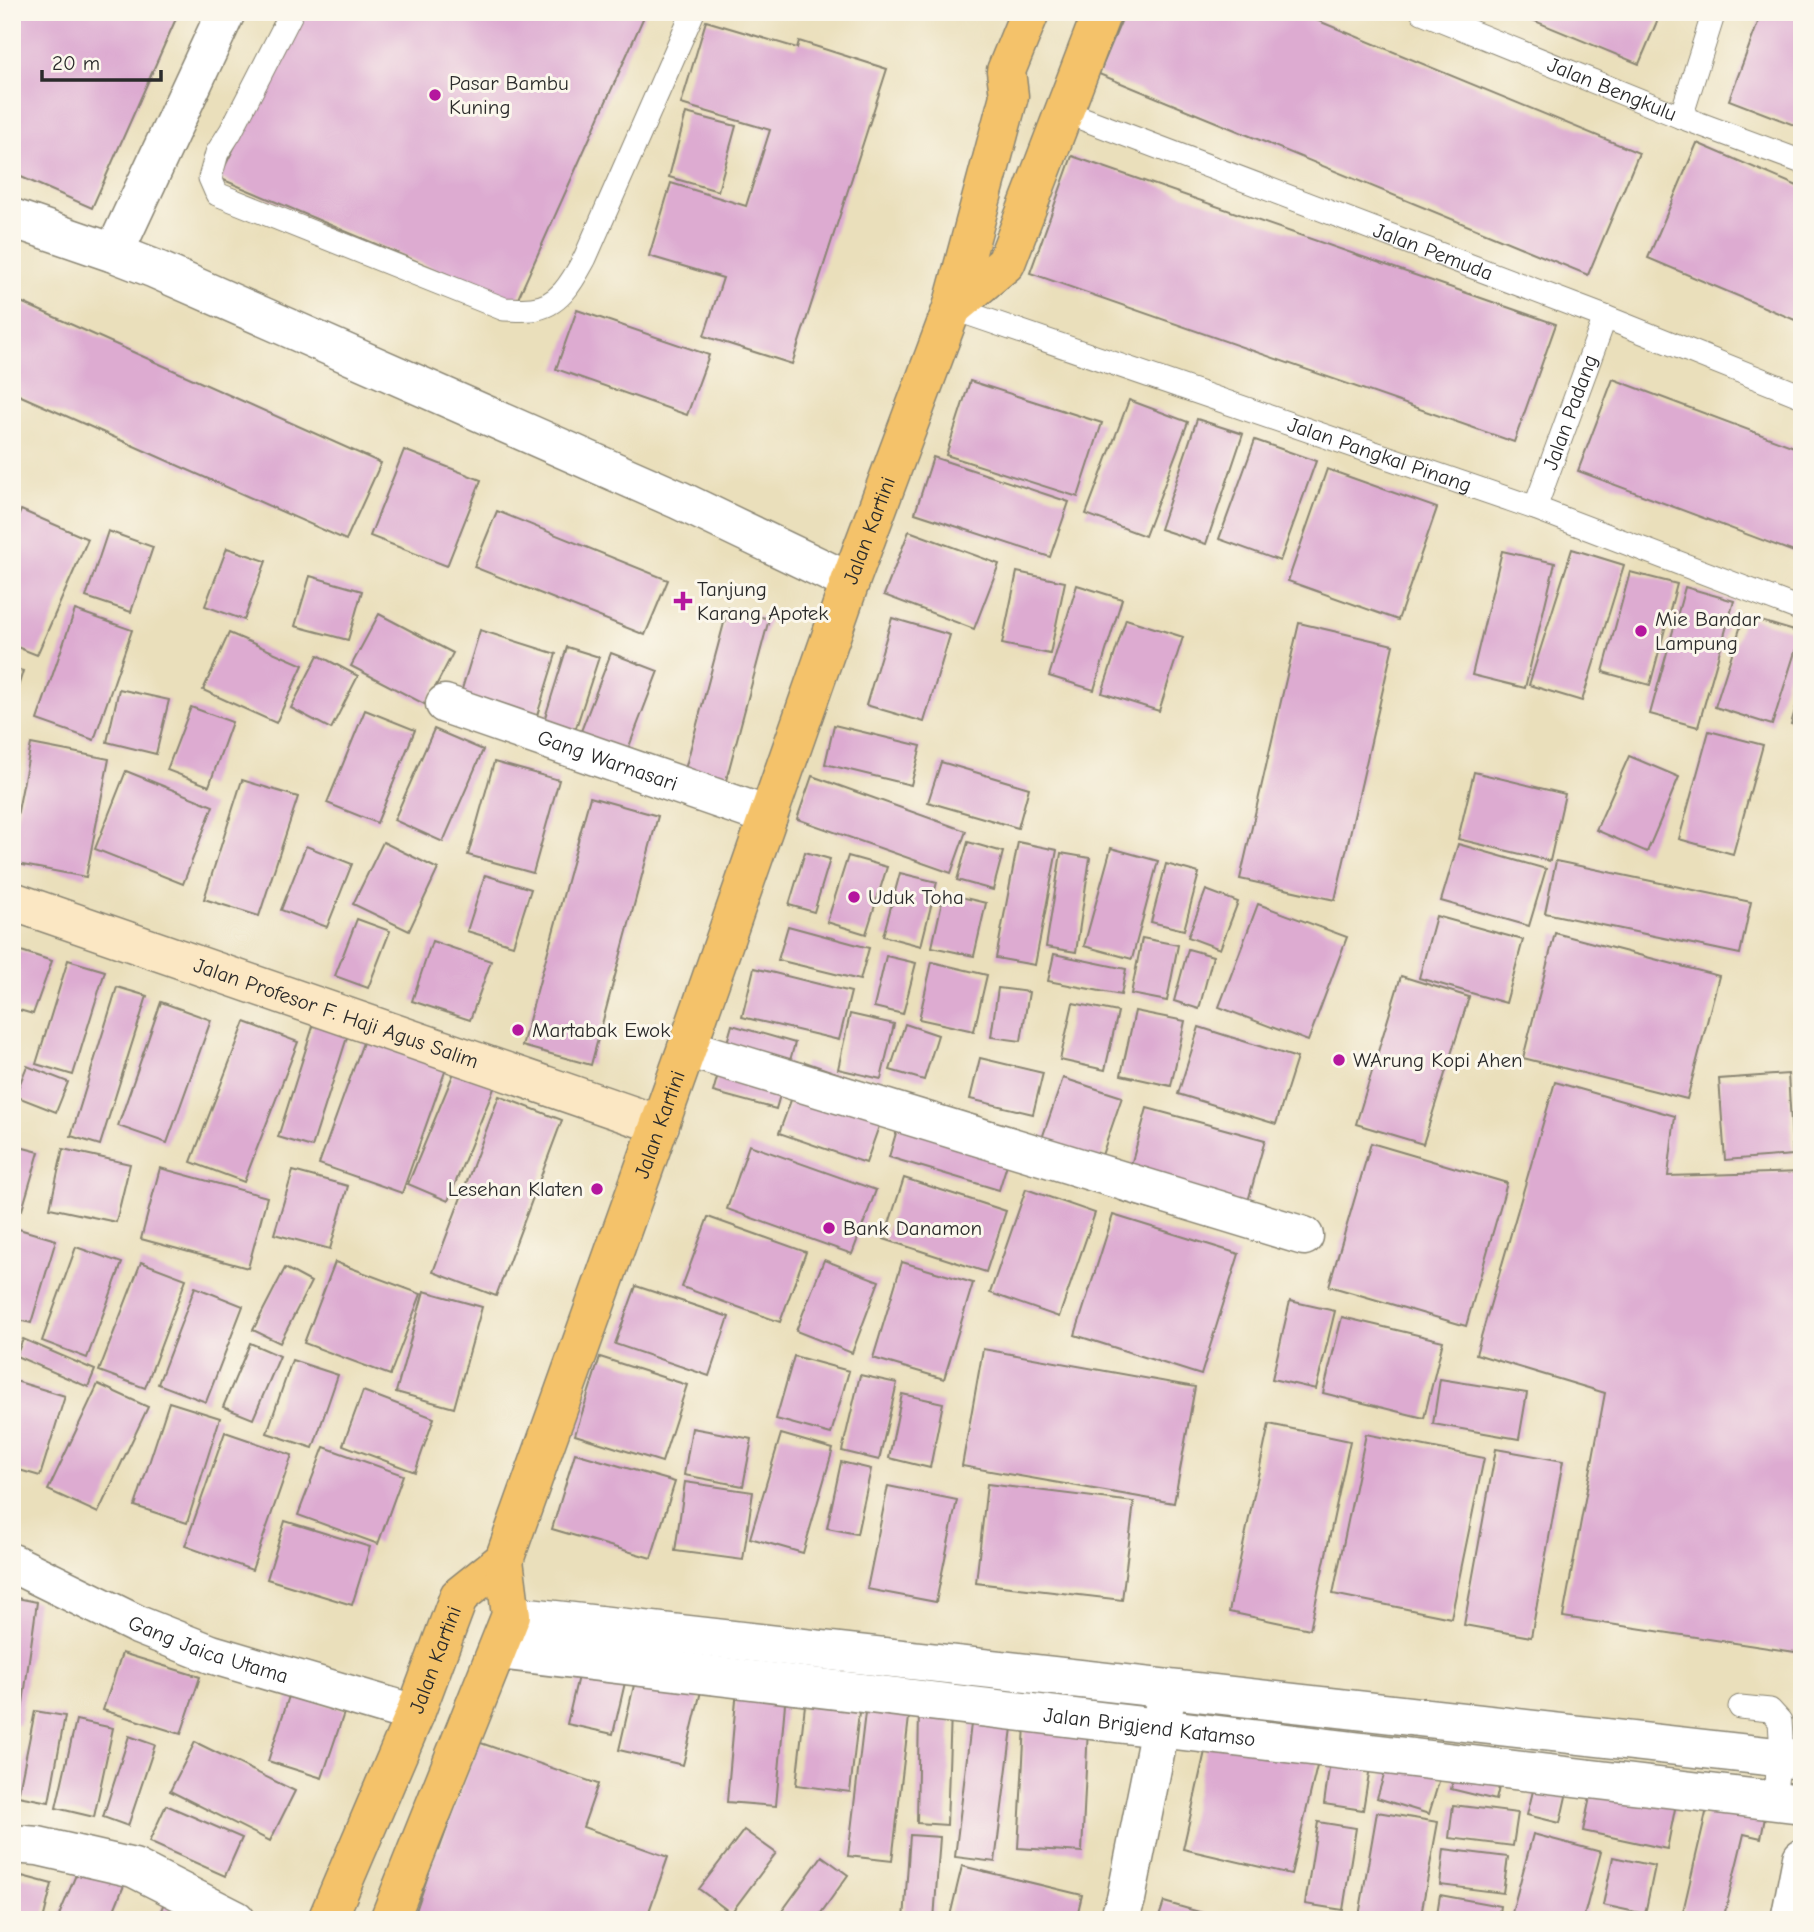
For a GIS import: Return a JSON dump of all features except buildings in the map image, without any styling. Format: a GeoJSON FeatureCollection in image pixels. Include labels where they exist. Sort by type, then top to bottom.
{"type":"FeatureCollection","features":[{"type":"Feature","properties":{"kind":"highway"},"geometry":{"type":"LineString","coordinates":[[1005,12],[1006,71]]}},
{"type":"Feature","properties":{"kind":"highway","name":"Jalan Kartini"},"geometry":{"type":"LineString","coordinates":[[327,1920],[415,1714],[459,1596],[504,1560],[850,582],[952,308],[1009,96],[1006,71],[1030,12]]}},
{"type":"Feature","properties":{"kind":"highway","name":"Jalan Kartini"},"geometry":{"type":"LineString","coordinates":[[952,308],[1006,263],[1102,12]]}},
{"type":"Feature","properties":{"kind":"highway"},"geometry":{"type":"LineString","coordinates":[[389,1920],[511,1615],[504,1560]]}},
{"type":"Feature","properties":{"kind":"main road","name":"Jalan Profesor F. Haji Agus Salim"},"geometry":{"type":"LineString","coordinates":[[12,901],[660,1125]]}},
{"type":"Feature","properties":{"kind":"street"},"geometry":{"type":"LineString","coordinates":[[114,253],[226,12]]}},
{"type":"Feature","properties":{"kind":"street"},"geometry":{"type":"LineString","coordinates":[[12,218],[155,269],[679,500],[850,582]]}},
{"type":"Feature","properties":{"kind":"street","name":"Gang Warnasari"},"geometry":{"type":"LineString","coordinates":[[445,704],[768,816]]}},
{"type":"Feature","properties":{"kind":"street"},"geometry":{"type":"LineString","coordinates":[[687,1048],[1304,1236]]}},
{"type":"Feature","properties":{"kind":"street","name":"Gang Jaica Utama"},"geometry":{"type":"LineString","coordinates":[[12,1563],[138,1625],[211,1654],[415,1714]]}},
{"type":"Feature","properties":{"kind":"street","name":"Jalan Brigjend Katamso"},"geometry":{"type":"LineString","coordinates":[[511,1615],[1160,1728],[1788,1803]]}},
{"type":"Feature","properties":{"kind":"street","name":"Jalan Brigjend Katamso"},"geometry":{"type":"LineString","coordinates":[[498,1650],[1168,1689],[1790,1759]]}},
{"type":"Feature","properties":{"kind":"street"},"geometry":{"type":"LineString","coordinates":[[1119,1920],[1126,1899],[1168,1689]]}},
{"type":"Feature","properties":{"kind":"street"},"geometry":{"type":"LineString","coordinates":[[12,1844],[38,1846],[134,1868],[236,1920]]}},
{"type":"Feature","properties":{"kind":"street"},"geometry":{"type":"LineString","coordinates":[[1790,1920],[1802,1858]]}},
{"type":"Feature","properties":{"kind":"lane"},"geometry":{"type":"LineString","coordinates":[[292,12],[217,153],[209,178],[217,194],[504,309],[534,309],[553,302],[571,285],[693,12]]}},
{"type":"Feature","properties":{"kind":"lane","name":"Jalan Bengkulu"},"geometry":{"type":"LineString","coordinates":[[1422,12],[1681,117],[1802,162]]}},
{"type":"Feature","properties":{"kind":"lane"},"geometry":{"type":"LineString","coordinates":[[1681,117],[1714,12]]}},
{"type":"Feature","properties":{"kind":"lane","name":"Jalan Pemuda"},"geometry":{"type":"LineString","coordinates":[[1063,111],[1605,317],[1802,396]]}},
{"type":"Feature","properties":{"kind":"lane","name":"Jalan Pangkal Pinang"},"geometry":{"type":"LineString","coordinates":[[952,308],[1535,508],[1802,610]]}},
{"type":"Feature","properties":{"kind":"lane","name":"Jalan Padang"},"geometry":{"type":"LineString","coordinates":[[1535,508],[1605,317]]}},
{"type":"Feature","properties":{"kind":"lane"},"geometry":{"type":"LineString","coordinates":[[1740,1707],[1770,1710],[1780,1721],[1781,1737],[1790,1759],[1788,1803]]}},
{"type":"Feature","properties":{"kind":"place","name":"Pasar Bambu Kuning"},"geometry":{"type":"Point","coordinates":[435,95]}},
{"type":"Feature","properties":{"kind":"place","name":"Tanjung Karang Apotek"},"geometry":{"type":"Point","coordinates":[683,601]}},
{"type":"Feature","properties":{"kind":"place","name":"Mie Bandar Lampung"},"geometry":{"type":"Point","coordinates":[1641,631]}},
{"type":"Feature","properties":{"kind":"place","name":"Uduk Toha"},"geometry":{"type":"Point","coordinates":[854,897]}},
{"type":"Feature","properties":{"kind":"place","name":"Martabak Ewok"},"geometry":{"type":"Point","coordinates":[518,1030]}},
{"type":"Feature","properties":{"kind":"place","name":"WArung Kopi Ahen"},"geometry":{"type":"Point","coordinates":[1339,1060]}},
{"type":"Feature","properties":{"kind":"place","name":"Lesehan Klaten"},"geometry":{"type":"Point","coordinates":[597,1189]}},
{"type":"Feature","properties":{"kind":"place","name":"Bank Danamon"},"geometry":{"type":"Point","coordinates":[829,1228]}}]}
